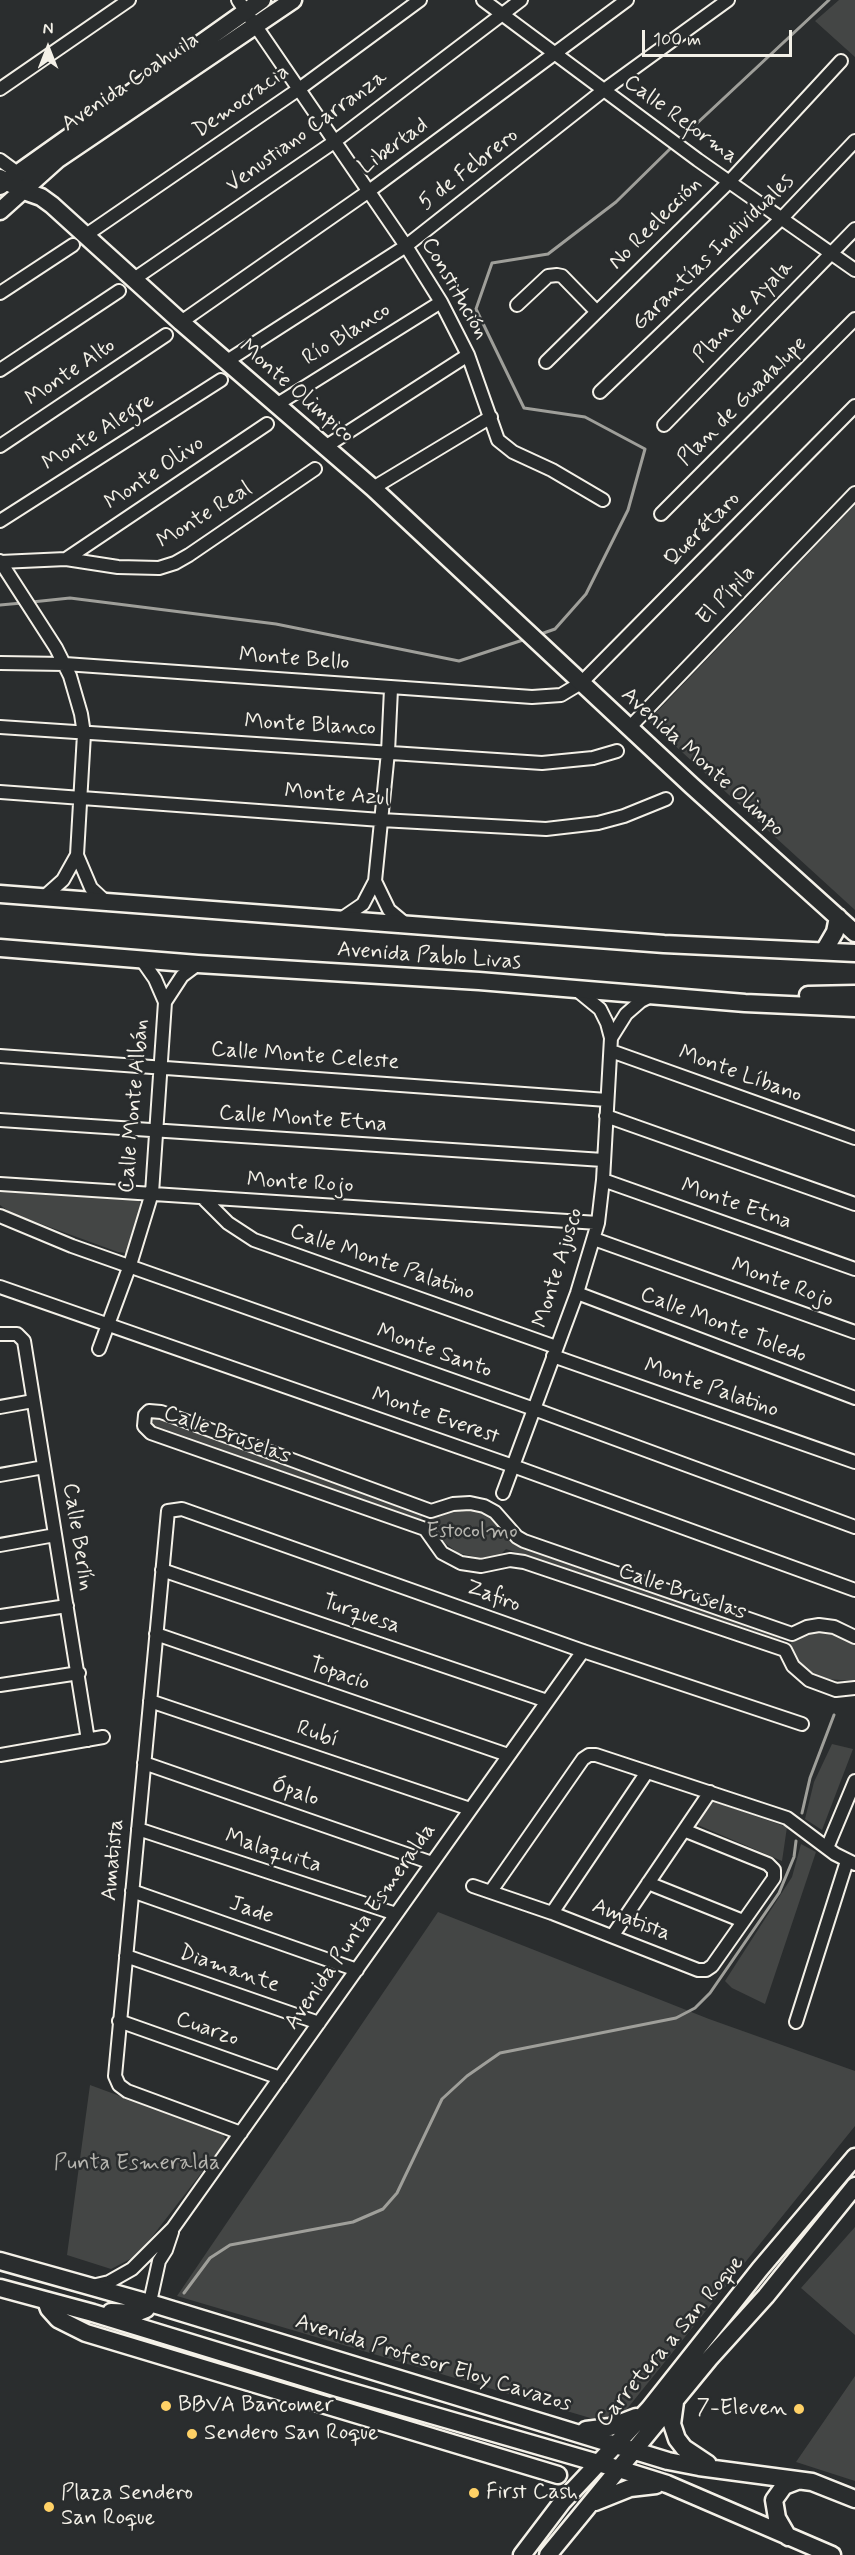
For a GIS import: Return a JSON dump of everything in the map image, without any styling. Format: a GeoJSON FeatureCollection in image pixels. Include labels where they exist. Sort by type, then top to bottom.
{"type":"FeatureCollection","features":[{"type":"Feature","properties":{"kind":"main road","name":"Avenida Coahuila"},"geometry":{"type":"LineString","coordinates":[[6,180],[242,5],[262,0]]}},
{"type":"Feature","properties":{"kind":"main road","name":"Avenida Coahuila"},"geometry":{"type":"LineString","coordinates":[[0,211],[32,191],[40,173],[58,159],[293,0]]}},
{"type":"Feature","properties":{"kind":"main road","name":"Monte Olimpico"},"geometry":{"type":"LineString","coordinates":[[6,180],[32,191],[79,240],[134,279],[373,488],[520,624]]}},
{"type":"Feature","properties":{"kind":"main road","name":"Avenida Monte Olimpo"},"geometry":{"type":"LineString","coordinates":[[520,624],[553,658],[855,933]]}},
{"type":"Feature","properties":{"kind":"main road","name":"Avenida Pablo Livas"},"geometry":{"type":"LineString","coordinates":[[0,894],[664,944],[824,951],[851,955]]}},
{"type":"Feature","properties":{"kind":"main road"},"geometry":{"type":"LineString","coordinates":[[824,951],[835,932],[838,917]]}},
{"type":"Feature","properties":{"kind":"main road","name":"Avenida Pablo Livas"},"geometry":{"type":"LineString","coordinates":[[0,948],[198,964],[479,981],[578,991],[745,1003],[855,1008]]}},
{"type":"Feature","properties":{"kind":"main road"},"geometry":{"type":"LineString","coordinates":[[745,1003],[798,995],[855,994]]}},
{"type":"Feature","properties":{"kind":"main road","name":"Carretera a San Roque"},"geometry":{"type":"LineString","coordinates":[[522,2555],[563,2502],[649,2409],[760,2269],[855,2157]]}},
{"type":"Feature","properties":{"kind":"main road","name":"Carretera a San Roque"},"geometry":{"type":"LineString","coordinates":[[548,2555],[709,2359],[766,2296],[855,2186]]}},
{"type":"Feature","properties":{"kind":"main road","name":"Avenida Profesor Eloy Cavazos"},"geometry":{"type":"LineString","coordinates":[[0,2261],[150,2302],[681,2464],[813,2482],[855,2499]]}},
{"type":"Feature","properties":{"kind":"main road","name":"Avenida Profesor Eloy Cavazos"},"geometry":{"type":"LineString","coordinates":[[0,2288],[93,2313],[338,2388],[667,2484],[832,2555]]}},
{"type":"Feature","properties":{"kind":"main road"},"geometry":{"type":"LineString","coordinates":[[46,2301],[49,2310],[58,2319],[86,2333],[558,2475]]}},
{"type":"Feature","properties":{"kind":"main road"},"geometry":{"type":"LineString","coordinates":[[93,2313],[136,2313],[146,2309],[150,2302]]}},
{"type":"Feature","properties":{"kind":"main road"},"geometry":{"type":"LineString","coordinates":[[216,2351],[225,2375]]}},
{"type":"Feature","properties":{"kind":"main road"},"geometry":{"type":"LineString","coordinates":[[312,2401],[338,2388]]}},
{"type":"Feature","properties":{"kind":"main road"},"geometry":{"type":"LineString","coordinates":[[675,2402],[672,2424],[677,2439],[692,2455],[717,2469]]}},
{"type":"Feature","properties":{"kind":"main road"},"geometry":{"type":"LineString","coordinates":[[558,2426],[584,2430],[610,2427],[634,2418],[649,2409]]}},
{"type":"Feature","properties":{"kind":"main road"},"geometry":{"type":"LineString","coordinates":[[480,2428],[493,2438],[550,2465],[558,2475],[563,2502]]}},
{"type":"Feature","properties":{"kind":"main road"},"geometry":{"type":"LineString","coordinates":[[788,2537],[777,2518],[774,2500],[784,2486],[797,2481]]}},
{"type":"Feature","properties":{"kind":"main road"},"geometry":{"type":"LineString","coordinates":[[591,2503],[639,2485],[667,2484]]}},
{"type":"Feature","properties":{"kind":"street"},"geometry":{"type":"LineString","coordinates":[[0,89],[129,0]]}},
{"type":"Feature","properties":{"kind":"street","name":"Democracia"},"geometry":{"type":"LineString","coordinates":[[0,293],[299,89],[420,0]]}},
{"type":"Feature","properties":{"kind":"street","name":"Calle Reforma"},"geometry":{"type":"LineString","coordinates":[[483,0],[698,160],[855,270]]}},
{"type":"Feature","properties":{"kind":"street","name":"Venustiano Carranza"},"geometry":{"type":"LineString","coordinates":[[134,279],[334,142],[521,0]]}},
{"type":"Feature","properties":{"kind":"street","name":"Libertad"},"geometry":{"type":"LineString","coordinates":[[181,322],[369,191],[627,0]]}},
{"type":"Feature","properties":{"kind":"street","name":"5 de Febrero"},"geometry":{"type":"LineString","coordinates":[[227,361],[406,246],[711,4],[728,0]]}},
{"type":"Feature","properties":{"kind":"street","name":"Constitución"},"geometry":{"type":"LineString","coordinates":[[242,5],[406,246],[441,302],[468,355],[491,417],[495,436],[502,445],[603,500]]}},
{"type":"Feature","properties":{"kind":"street","name":"No Reelección"},"geometry":{"type":"LineString","coordinates":[[546,362],[729,182],[841,61]]}},
{"type":"Feature","properties":{"kind":"street","name":"Garantías Individuales"},"geometry":{"type":"LineString","coordinates":[[600,392],[782,218],[855,141]]}},
{"type":"Feature","properties":{"kind":"street"},"geometry":{"type":"LineString","coordinates":[[0,160],[6,180]]}},
{"type":"Feature","properties":{"kind":"street","name":"Plan de Ayala"},"geometry":{"type":"LineString","coordinates":[[664,424],[855,229]]}},
{"type":"Feature","properties":{"kind":"street"},"geometry":{"type":"LineString","coordinates":[[517,306],[548,276],[556,275],[562,276],[597,312]]}},
{"type":"Feature","properties":{"kind":"street"},"geometry":{"type":"LineString","coordinates":[[0,370],[119,291]]}},
{"type":"Feature","properties":{"kind":"street","name":"Río Blanco"},"geometry":{"type":"LineString","coordinates":[[276,405],[441,302]]}},
{"type":"Feature","properties":{"kind":"street","name":"Plan de Guadalupe"},"geometry":{"type":"LineString","coordinates":[[661,514],[855,320]]}},
{"type":"Feature","properties":{"kind":"street","name":"Monte Alto"},"geometry":{"type":"LineString","coordinates":[[0,446],[166,335]]}},
{"type":"Feature","properties":{"kind":"street"},"geometry":{"type":"LineString","coordinates":[[325,447],[468,355]]}},
{"type":"Feature","properties":{"kind":"street","name":"Monte Alegre"},"geometry":{"type":"LineString","coordinates":[[0,521],[221,380]]}},
{"type":"Feature","properties":{"kind":"street","name":"Querétaro"},"geometry":{"type":"LineString","coordinates":[[581,683],[855,406]]}},
{"type":"Feature","properties":{"kind":"street"},"geometry":{"type":"LineString","coordinates":[[373,488],[491,417]]}},
{"type":"Feature","properties":{"kind":"street","name":"Monte Olivo"},"geometry":{"type":"LineString","coordinates":[[66,559],[267,424]]}},
{"type":"Feature","properties":{"kind":"street","name":"Monte Real"},"geometry":{"type":"LineString","coordinates":[[0,561],[66,559],[144,569],[175,564],[315,470]]}},
{"type":"Feature","properties":{"kind":"street","name":"El Pípila"},"geometry":{"type":"LineString","coordinates":[[629,728],[855,494]]}},
{"type":"Feature","properties":{"kind":"street"},"geometry":{"type":"LineString","coordinates":[[0,561],[65,664],[81,714],[84,734],[77,855],[63,879],[44,897]]}},
{"type":"Feature","properties":{"kind":"street","name":"Monte Bello"},"geometry":{"type":"LineString","coordinates":[[0,663],[65,664],[549,697],[568,692],[581,683]]}},
{"type":"Feature","properties":{"kind":"street"},"geometry":{"type":"LineString","coordinates":[[341,919],[363,904],[375,881],[388,752],[391,688]]}},
{"type":"Feature","properties":{"kind":"street","name":"Monte Blanco"},"geometry":{"type":"LineString","coordinates":[[0,727],[542,763],[579,760],[617,751]]}},
{"type":"Feature","properties":{"kind":"street","name":"Monte Azul"},"geometry":{"type":"LineString","coordinates":[[0,792],[536,829],[598,823],[624,816],[666,799]]}},
{"type":"Feature","properties":{"kind":"street"},"geometry":{"type":"LineString","coordinates":[[77,855],[91,888],[105,901]]}},
{"type":"Feature","properties":{"kind":"street"},"geometry":{"type":"LineString","coordinates":[[375,881],[389,910],[407,925]]}},
{"type":"Feature","properties":{"kind":"street","name":"Calle Monte Albán"},"geometry":{"type":"LineString","coordinates":[[99,1349],[130,1265],[152,1193],[165,1002],[155,979],[141,959]]}},
{"type":"Feature","properties":{"kind":"street","name":"Calle Monte Albán"},"geometry":{"type":"LineString","coordinates":[[165,1002],[182,976],[198,964]]}},
{"type":"Feature","properties":{"kind":"street","name":"Monte Ajusco"},"geometry":{"type":"LineString","coordinates":[[503,1493],[577,1293],[598,1223],[603,1180],[611,1045],[607,1023],[600,1009],[578,991]]}},
{"type":"Feature","properties":{"kind":"street","name":"Monte Ajusco"},"geometry":{"type":"LineString","coordinates":[[611,1045],[626,1014],[641,1001],[653,995]]}},
{"type":"Feature","properties":{"kind":"street","name":"Monte Líbano"},"geometry":{"type":"LineString","coordinates":[[611,1045],[855,1138]]}},
{"type":"Feature","properties":{"kind":"street","name":"Calle Monte Celeste"},"geometry":{"type":"LineString","coordinates":[[0,1056],[607,1100]]}},
{"type":"Feature","properties":{"kind":"street"},"geometry":{"type":"LineString","coordinates":[[606,1116],[855,1204]]}},
{"type":"Feature","properties":{"kind":"street","name":"Calle Monte Etna"},"geometry":{"type":"LineString","coordinates":[[0,1120],[603,1160]]}},
{"type":"Feature","properties":{"kind":"street","name":"Monte Etna"},"geometry":{"type":"LineString","coordinates":[[603,1180],[855,1269]]}},
{"type":"Feature","properties":{"kind":"street","name":"Monte Rojo"},"geometry":{"type":"LineString","coordinates":[[0,1184],[598,1223]]}},
{"type":"Feature","properties":{"kind":"street","name":"Calle Monte Palatino"},"geometry":{"type":"LineString","coordinates":[[204,1199],[228,1223],[254,1239],[555,1351]]}},
{"type":"Feature","properties":{"kind":"street","name":"Monte Santo"},"geometry":{"type":"LineString","coordinates":[[0,1216],[72,1246],[534,1409],[855,1527]]}},
{"type":"Feature","properties":{"kind":"street","name":"Monte Rojo"},"geometry":{"type":"LineString","coordinates":[[594,1239],[855,1332]]}},
{"type":"Feature","properties":{"kind":"street","name":"Monte Everest"},"geometry":{"type":"LineString","coordinates":[[0,1287],[513,1466],[855,1590]]}},
{"type":"Feature","properties":{"kind":"street","name":"Calle Monte Toledo"},"geometry":{"type":"LineString","coordinates":[[577,1293],[855,1398]]}},
{"type":"Feature","properties":{"kind":"street","name":"Calle Berlín"},"geometry":{"type":"LineString","coordinates":[[0,1334],[16,1334],[24,1341],[88,1740]]}},
{"type":"Feature","properties":{"kind":"street","name":"Monte Palatino"},"geometry":{"type":"LineString","coordinates":[[555,1351],[855,1462]]}},
{"type":"Feature","properties":{"kind":"street"},"geometry":{"type":"LineString","coordinates":[[0,1407],[33,1401]]}},
{"type":"Feature","properties":{"kind":"street","name":"Calle Bruselas"},"geometry":{"type":"LineString","coordinates":[[785,1650],[524,1562],[510,1560],[481,1566],[461,1563],[442,1553],[425,1529],[151,1433],[144,1426],[145,1415],[149,1412],[160,1412],[431,1511],[453,1504],[470,1503],[484,1506],[502,1518],[517,1537],[524,1541],[792,1634]]}},
{"type":"Feature","properties":{"kind":"street"},"geometry":{"type":"LineString","coordinates":[[0,1475],[44,1467]]}},
{"type":"Feature","properties":{"kind":"street","name":"Amatista"},"geometry":{"type":"LineString","coordinates":[[172,1509],[168,1511],[165,1518],[115,2076],[122,2088],[241,2133]]}},
{"type":"Feature","properties":{"kind":"street","name":"Zafiro"},"geometry":{"type":"LineString","coordinates":[[172,1509],[182,1509],[583,1651],[802,1724]]}},
{"type":"Feature","properties":{"kind":"street"},"geometry":{"type":"LineString","coordinates":[[425,1529],[431,1511]]}},
{"type":"Feature","properties":{"kind":"street"},"geometry":{"type":"LineString","coordinates":[[0,1545],[55,1535]]}},
{"type":"Feature","properties":{"kind":"street","name":"Turquesa"},"geometry":{"type":"LineString","coordinates":[[162,1570],[547,1701]]}},
{"type":"Feature","properties":{"kind":"street"},"geometry":{"type":"LineString","coordinates":[[0,1616],[67,1606]]}},
{"type":"Feature","properties":{"kind":"street"},"geometry":{"type":"LineString","coordinates":[[855,1636],[819,1625],[807,1627],[792,1634],[785,1650],[793,1666],[809,1680],[829,1688],[855,1688]]}},
{"type":"Feature","properties":{"kind":"street","name":"Topacio"},"geometry":{"type":"LineString","coordinates":[[156,1634],[508,1755]]}},
{"type":"Feature","properties":{"kind":"street","name":"Avenida Punta Esmeralda"},"geometry":{"type":"LineString","coordinates":[[92,2286],[109,2282],[132,2269],[173,2228],[583,1651]]}},
{"type":"Feature","properties":{"kind":"street"},"geometry":{"type":"LineString","coordinates":[[0,1685],[79,1673]]}},
{"type":"Feature","properties":{"kind":"street","name":"Rubí"},"geometry":{"type":"LineString","coordinates":[[150,1701],[470,1809]]}},
{"type":"Feature","properties":{"kind":"street"},"geometry":{"type":"LineString","coordinates":[[0,1755],[103,1737]]}},
{"type":"Feature","properties":{"kind":"street"},"geometry":{"type":"LineString","coordinates":[[491,1891],[583,1759],[589,1755],[596,1755],[787,1818],[827,1848],[851,1862],[796,2022]]}},
{"type":"Feature","properties":{"kind":"street","name":"Ópalo"},"geometry":{"type":"LineString","coordinates":[[144,1763],[432,1863]]}},
{"type":"Feature","properties":{"kind":"street"},"geometry":{"type":"LineString","coordinates":[[552,1913],[647,1772]]}},
{"type":"Feature","properties":{"kind":"street"},"geometry":{"type":"LineString","coordinates":[[827,1848],[855,1781]]}},
{"type":"Feature","properties":{"kind":"street"},"geometry":{"type":"LineString","coordinates":[[613,1935],[686,1831],[710,1792]]}},
{"type":"Feature","properties":{"kind":"street","name":"Malaquita"},"geometry":{"type":"LineString","coordinates":[[138,1829],[396,1914]]}},
{"type":"Feature","properties":{"kind":"street"},"geometry":{"type":"LineString","coordinates":[[648,1883],[743,1921],[774,1878],[774,1870],[768,1864],[686,1831]]}},
{"type":"Feature","properties":{"kind":"street","name":"Amatista"},"geometry":{"type":"LineString","coordinates":[[473,1886],[613,1935],[698,1970],[706,1970],[712,1966],[743,1921]]}},
{"type":"Feature","properties":{"kind":"street","name":"Jade"},"geometry":{"type":"LineString","coordinates":[[132,1892],[357,1970]]}},
{"type":"Feature","properties":{"kind":"street","name":"Diamante"},"geometry":{"type":"LineString","coordinates":[[126,1956],[319,2023]]}},
{"type":"Feature","properties":{"kind":"street","name":"Cuarzo"},"geometry":{"type":"LineString","coordinates":[[120,2021],[280,2078]]}},
{"type":"Feature","properties":{"kind":"street","name":"Avenida Punta Esmeralda"},"geometry":{"type":"LineString","coordinates":[[150,2302],[159,2261],[166,2250],[173,2228]]}},
{"type":"Feature","properties":{"kind":"green space"},"geometry":{"type":"Polygon","coordinates":[[[839,0],[855,0],[855,57],[815,21],[839,0]]]}},
{"type":"Feature","properties":{"kind":"green space"},"geometry":{"type":"Polygon","coordinates":[[[855,505],[855,910],[648,721],[855,505]]]}},
{"type":"Feature","properties":{"kind":"green space"},"geometry":{"type":"Polygon","coordinates":[[[0,1191],[136,1198],[142,1205],[126,1253],[11,1213],[0,1205],[0,1191]]]}},
{"type":"Feature","properties":{"kind":"green space"},"geometry":{"type":"Polygon","coordinates":[[[151,1414],[423,1513],[421,1520],[153,1425],[148,1420],[151,1414]]]}},
{"type":"Feature","properties":{"kind":"green space","name":"Estocolmo"},"geometry":{"type":"Polygon","coordinates":[[[474,1507],[497,1517],[510,1541],[780,1634],[783,1637],[777,1642],[747,1629],[506,1549],[500,1555],[481,1558],[458,1553],[445,1543],[434,1529],[429,1517],[436,1512],[474,1507]]]}},
{"type":"Feature","properties":{"kind":"green space"},"geometry":{"type":"Polygon","coordinates":[[[806,1631],[828,1631],[855,1641],[855,1681],[825,1679],[808,1672],[797,1663],[791,1652],[791,1643],[795,1637],[806,1631]]]}},
{"type":"Feature","properties":{"kind":"green space"},"geometry":{"type":"Polygon","coordinates":[[[832,1744],[853,1749],[822,1830],[805,1819],[814,1782],[832,1744]]]}},
{"type":"Feature","properties":{"kind":"green space"},"geometry":{"type":"Polygon","coordinates":[[[712,1801],[787,1827],[782,1861],[698,1825],[712,1801]]]}},
{"type":"Feature","properties":{"kind":"green space"},"geometry":{"type":"Polygon","coordinates":[[[801,1844],[816,1852],[765,2004],[732,1988],[725,1981],[792,1877],[801,1844]]]}},
{"type":"Feature","properties":{"kind":"green space"},"geometry":{"type":"Polygon","coordinates":[[[438,1912],[709,2019],[855,2071],[855,2126],[614,2425],[177,2296],[438,1912]]]}},
{"type":"Feature","properties":{"kind":"green space","name":"Punta Esmeralda"},"geometry":{"type":"Polygon","coordinates":[[[90,2085],[223,2134],[226,2141],[138,2255],[111,2269],[67,2255],[90,2085]]]}},
{"type":"Feature","properties":{"kind":"green space"},"geometry":{"type":"Polygon","coordinates":[[[855,2227],[855,2335],[801,2288],[855,2227]]]}},
{"type":"Feature","properties":{"kind":"green space"},"geometry":{"type":"Polygon","coordinates":[[[855,2376],[855,2481],[796,2462],[855,2376]]]}},
{"type":"Feature","properties":{"kind":"waterway"},"geometry":{"type":"LineString","coordinates":[[678,141],[829,0]]}},
{"type":"Feature","properties":{"kind":"waterway"},"geometry":{"type":"LineString","coordinates":[[538,635],[555,629],[586,594],[628,510],[645,449],[585,417],[524,408],[476,309],[492,263],[548,254],[616,202],[673,146]]}},
{"type":"Feature","properties":{"kind":"waterway"},"geometry":{"type":"LineString","coordinates":[[32,602],[70,598],[276,624],[459,661],[526,639]]}},
{"type":"Feature","properties":{"kind":"waterway"},"geometry":{"type":"LineString","coordinates":[[0,605],[22,603]]}},
{"type":"Feature","properties":{"kind":"waterway"},"geometry":{"type":"LineString","coordinates":[[802,1813],[810,1778],[834,1715]]}},
{"type":"Feature","properties":{"kind":"waterway"},"geometry":{"type":"LineString","coordinates":[[184,2293],[210,2258],[230,2245],[353,2222],[383,2209],[397,2193],[442,2099],[467,2076],[500,2053],[676,2018],[695,2008],[710,1993],[779,1893],[794,1857],[796,1841]]}},
{"type":"Feature","properties":{"kind":"place","name":"BBVA Bancomer"},"geometry":{"type":"Point","coordinates":[166,2406]}},
{"type":"Feature","properties":{"kind":"place","name":"7-Eleven"},"geometry":{"type":"Point","coordinates":[799,2409]}},
{"type":"Feature","properties":{"kind":"place","name":"Sendero San Roque"},"geometry":{"type":"Point","coordinates":[192,2434]}},
{"type":"Feature","properties":{"kind":"place","name":"First Cash"},"geometry":{"type":"Point","coordinates":[474,2493]}},
{"type":"Feature","properties":{"kind":"place","name":"Plaza Sendero San Roque"},"geometry":{"type":"Point","coordinates":[49,2507]}}]}
